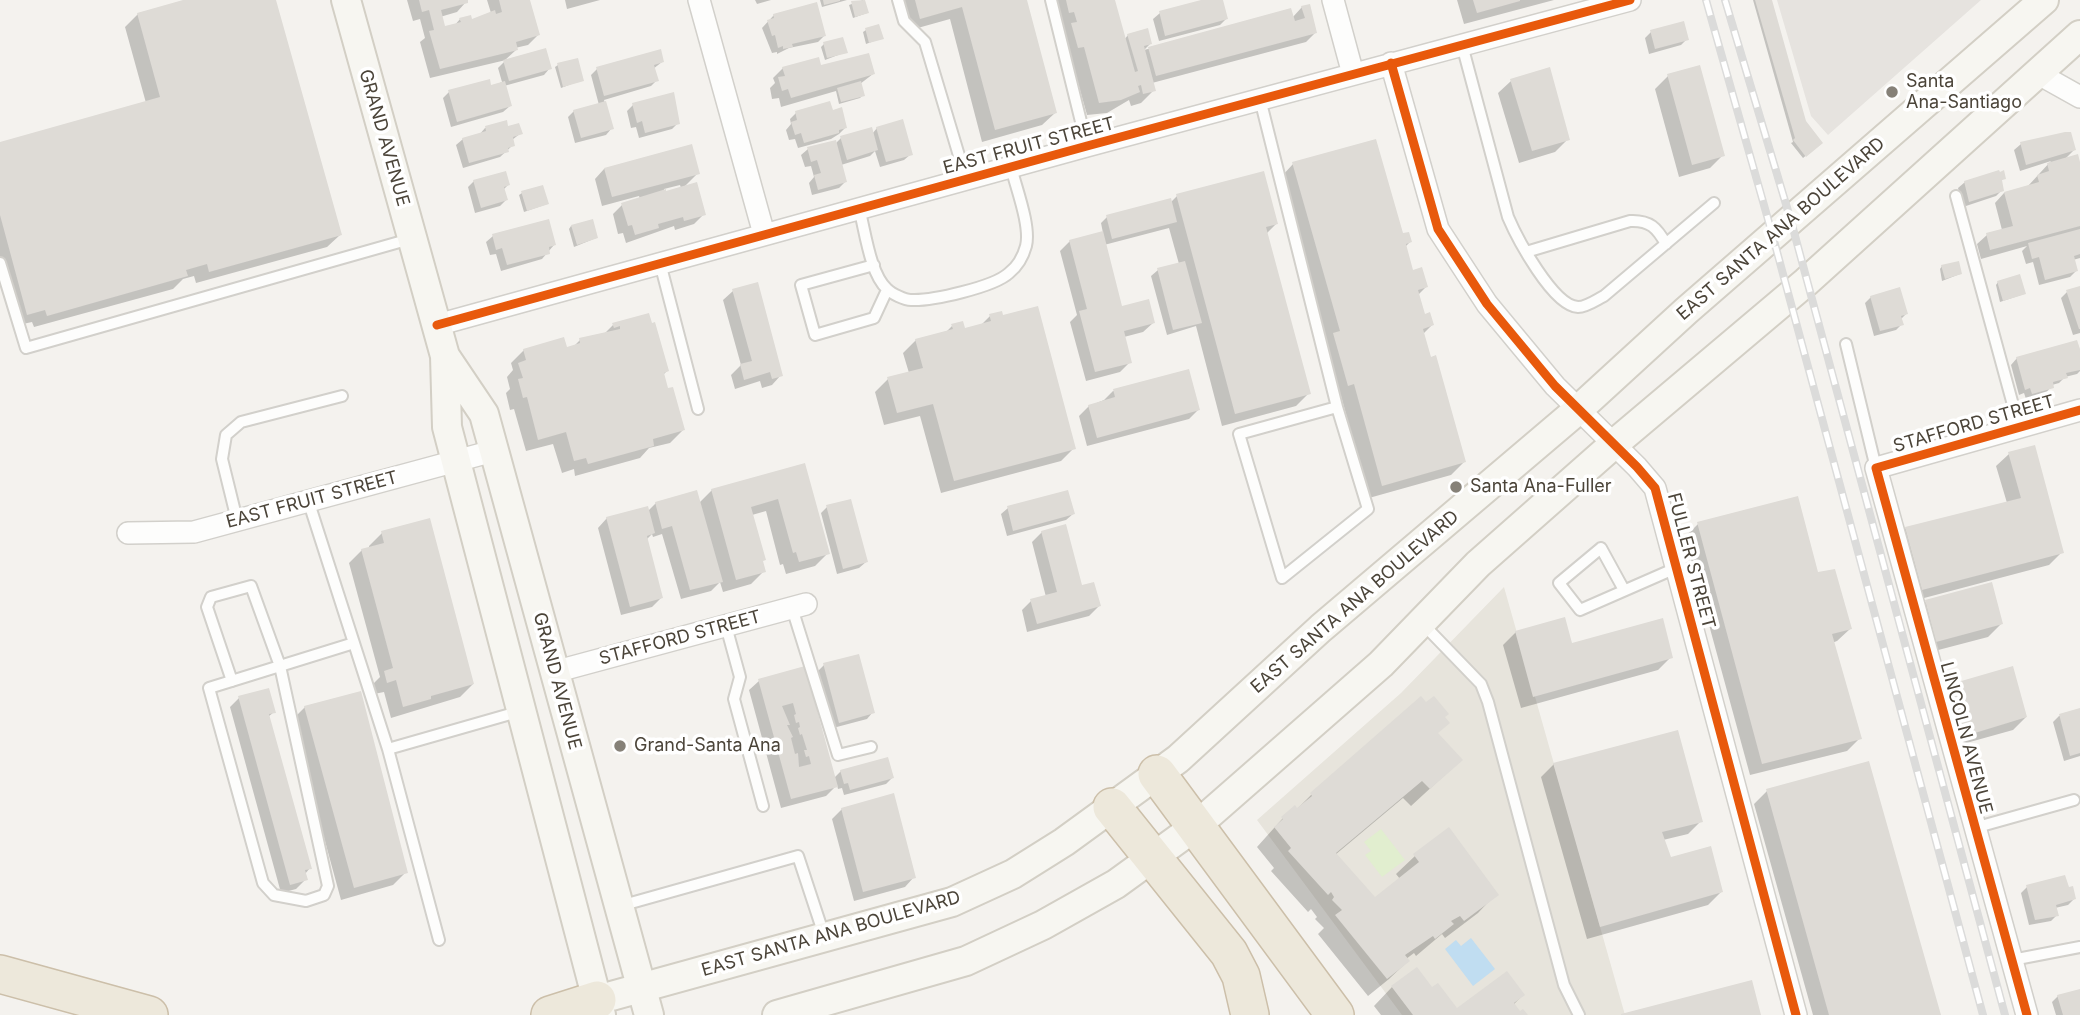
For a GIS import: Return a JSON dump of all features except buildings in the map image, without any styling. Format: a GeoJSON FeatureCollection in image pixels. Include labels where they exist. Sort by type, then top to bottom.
{"type":"FeatureCollection","features":[{"type":"Feature","properties":{"kind":"highway"},"geometry":{"type":"LineString","coordinates":[[1157,774],[1335,1015]]}},
{"type":"Feature","properties":{"kind":"highway"},"geometry":{"type":"LineString","coordinates":[[1112,807],[1229,953],[1241,976],[1250,1015]]}},
{"type":"Feature","properties":{"kind":"highway"},"geometry":{"type":"LineString","coordinates":[[0,975],[149,1015]]}},
{"type":"Feature","properties":{"kind":"highway"},"geometry":{"type":"LineString","coordinates":[[550,1015],[599,1008]]}},
{"type":"Feature","properties":{"kind":"main road","name":"GRAND AVENUE"},"geometry":{"type":"LineString","coordinates":[[346,0],[445,356],[447,427],[599,1008]]}},
{"type":"Feature","properties":{"kind":"main road","name":"EAST SANTA ANA BOULEVARD"},"geometry":{"type":"LineString","coordinates":[[599,1008],[642,988],[952,902],[1013,874],[1064,842],[1178,758],[1321,628],[1579,409],[1686,311],[2044,0]]}},
{"type":"Feature","properties":{"kind":"main road"},"geometry":{"type":"LineString","coordinates":[[777,1015],[966,961],[1044,925],[1116,884],[1196,826],[1381,664],[1462,578],[1614,444],[1806,282],[2080,35]]}},
{"type":"Feature","properties":{"kind":"main road","name":"GRAND AVENUE"},"geometry":{"type":"LineString","coordinates":[[445,356],[484,414],[649,1015]]}},
{"type":"Feature","properties":{"kind":"street"},"geometry":{"type":"LineString","coordinates":[[699,0],[764,234]]}},
{"type":"Feature","properties":{"kind":"street"},"geometry":{"type":"LineString","coordinates":[[1333,0],[1353,74]]}},
{"type":"Feature","properties":{"kind":"street","name":"EAST FRUIT STREET"},"geometry":{"type":"LineString","coordinates":[[437,325],[1630,0]]}},
{"type":"Feature","properties":{"kind":"street","name":"FULLER STREET"},"geometry":{"type":"LineString","coordinates":[[1391,63],[1438,229],[1487,304],[1557,389],[1655,488],[1796,1015]]}},
{"type":"Feature","properties":{"kind":"street"},"geometry":{"type":"LineString","coordinates":[[2037,73],[2080,97]]}},
{"type":"Feature","properties":{"kind":"street","name":"STAFFORD STREET"},"geometry":{"type":"LineString","coordinates":[[1876,468],[2080,410]]}},
{"type":"Feature","properties":{"kind":"street","name":"EAST FRUIT STREET"},"geometry":{"type":"LineString","coordinates":[[128,533],[194,532],[493,450]]}},
{"type":"Feature","properties":{"kind":"street","name":"LINCOLN AVENUE"},"geometry":{"type":"LineString","coordinates":[[1876,468],[2028,1015]]}},
{"type":"Feature","properties":{"kind":"street","name":"STAFFORD STREET"},"geometry":{"type":"LineString","coordinates":[[554,672],[799,606]]}},
{"type":"Feature","properties":{"kind":"lane"},"geometry":{"type":"LineString","coordinates":[[898,0],[904,21],[925,42],[966,179]]}},
{"type":"Feature","properties":{"kind":"lane"},"geometry":{"type":"LineString","coordinates":[[1051,0],[1087,146]]}},
{"type":"Feature","properties":{"kind":"lane"},"geometry":{"type":"LineString","coordinates":[[1462,45],[1508,217],[1516,237],[1554,291],[1566,302],[1577,307],[1588,305],[1604,296],[1714,203]]}},
{"type":"Feature","properties":{"kind":"lane"},"geometry":{"type":"LineString","coordinates":[[1260,99],[1337,407],[1368,509],[1282,578],[1239,434],[1337,407]]}},
{"type":"Feature","properties":{"kind":"lane"},"geometry":{"type":"LineString","coordinates":[[859,208],[877,274],[887,290],[908,301],[933,299],[996,282],[1020,261],[1027,244],[1026,228],[1011,167]]}},
{"type":"Feature","properties":{"kind":"lane"},"geometry":{"type":"LineString","coordinates":[[1956,196],[2019,426]]}},
{"type":"Feature","properties":{"kind":"lane"},"geometry":{"type":"LineString","coordinates":[[1526,252],[1630,220],[1652,224],[1666,244]]}},
{"type":"Feature","properties":{"kind":"lane"},"geometry":{"type":"LineString","coordinates":[[0,263],[26,348],[412,238]]}},
{"type":"Feature","properties":{"kind":"lane"},"geometry":{"type":"LineString","coordinates":[[660,263],[698,409]]}},
{"type":"Feature","properties":{"kind":"lane"},"geometry":{"type":"LineString","coordinates":[[874,265],[801,285],[815,335],[874,318],[887,290]]}},
{"type":"Feature","properties":{"kind":"lane","name":"LINCOLN AVENUE"},"geometry":{"type":"LineString","coordinates":[[1846,344],[1876,468]]}},
{"type":"Feature","properties":{"kind":"lane"},"geometry":{"type":"LineString","coordinates":[[237,520],[222,459],[226,435],[241,422],[342,396]]}},
{"type":"Feature","properties":{"kind":"lane"},"geometry":{"type":"LineString","coordinates":[[308,500],[388,749],[439,940]]}},
{"type":"Feature","properties":{"kind":"lane"},"geometry":{"type":"LineString","coordinates":[[1624,590],[1601,548],[1559,583],[1580,610],[1676,568]]}},
{"type":"Feature","properties":{"kind":"lane"},"geometry":{"type":"LineString","coordinates":[[232,681],[207,607],[211,597],[251,586],[279,666],[328,886],[324,895],[306,901],[274,895],[263,883],[209,688],[232,681],[279,666],[354,643]]}},
{"type":"Feature","properties":{"kind":"lane"},"geometry":{"type":"LineString","coordinates":[[799,606],[838,755],[871,747]]}},
{"type":"Feature","properties":{"kind":"lane"},"geometry":{"type":"LineString","coordinates":[[1421,622],[1481,684],[1564,985],[1579,1015]]}},
{"type":"Feature","properties":{"kind":"lane"},"geometry":{"type":"LineString","coordinates":[[726,625],[740,677],[734,699],[763,806]]}},
{"type":"Feature","properties":{"kind":"lane"},"geometry":{"type":"LineString","coordinates":[[388,749],[521,711]]}},
{"type":"Feature","properties":{"kind":"lane"},"geometry":{"type":"LineString","coordinates":[[1974,828],[2074,800]]}},
{"type":"Feature","properties":{"kind":"lane"},"geometry":{"type":"LineString","coordinates":[[619,906],[798,856],[824,937]]}},
{"type":"Feature","properties":{"kind":"lane"},"geometry":{"type":"LineString","coordinates":[[2012,960],[2080,947]]}},
{"type":"Feature","properties":{"kind":"shaded area"},"geometry":{"type":"Polygon","coordinates":[[[1777,0],[1981,0],[1828,135],[1811,116],[1777,0]]]}},
{"type":"Feature","properties":{"kind":"shaded area"},"geometry":{"type":"Polygon","coordinates":[[[1504,587],[1625,1015],[1402,1015],[1257,820],[1401,693],[1504,587]]]}},
{"type":"Feature","properties":{"kind":"green space"},"geometry":{"type":"Polygon","coordinates":[[[1381,829],[1405,860],[1382,877],[1365,855],[1371,851],[1364,842],[1381,829]]]}},
{"type":"Feature","properties":{"kind":"water"},"geometry":{"type":"Polygon","coordinates":[[[1471,938],[1495,969],[1473,986],[1445,949],[1456,940],[1461,946],[1471,938]]]}},
{"type":"Feature","properties":{"kind":"railway"},"geometry":{"type":"LineString","coordinates":[[1706,0],[1773,237],[1983,1015]]}},
{"type":"Feature","properties":{"kind":"railway"},"geometry":{"type":"LineString","coordinates":[[1725,0],[1791,221],[2005,1015]]}},
{"type":"Feature","properties":{"kind":"cycle path"},"geometry":{"type":"LineString","coordinates":[[437,325],[1630,0]]}},
{"type":"Feature","properties":{"kind":"cycle path"},"geometry":{"type":"LineString","coordinates":[[1391,63],[1438,229],[1487,304],[1555,386],[1655,488],[1796,1015]]}},
{"type":"Feature","properties":{"kind":"cycle path"},"geometry":{"type":"LineString","coordinates":[[2027,1015],[1876,468],[2080,410]]}},
{"type":"Feature","properties":{"kind":"place","name":"Santa Ana-Santiago"},"geometry":{"type":"Point","coordinates":[1892,92]}},
{"type":"Feature","properties":{"kind":"place","name":"Santa Ana-Fuller"},"geometry":{"type":"Point","coordinates":[1456,487]}},
{"type":"Feature","properties":{"kind":"place","name":"Grand-Santa Ana"},"geometry":{"type":"Point","coordinates":[620,746]}}]}
